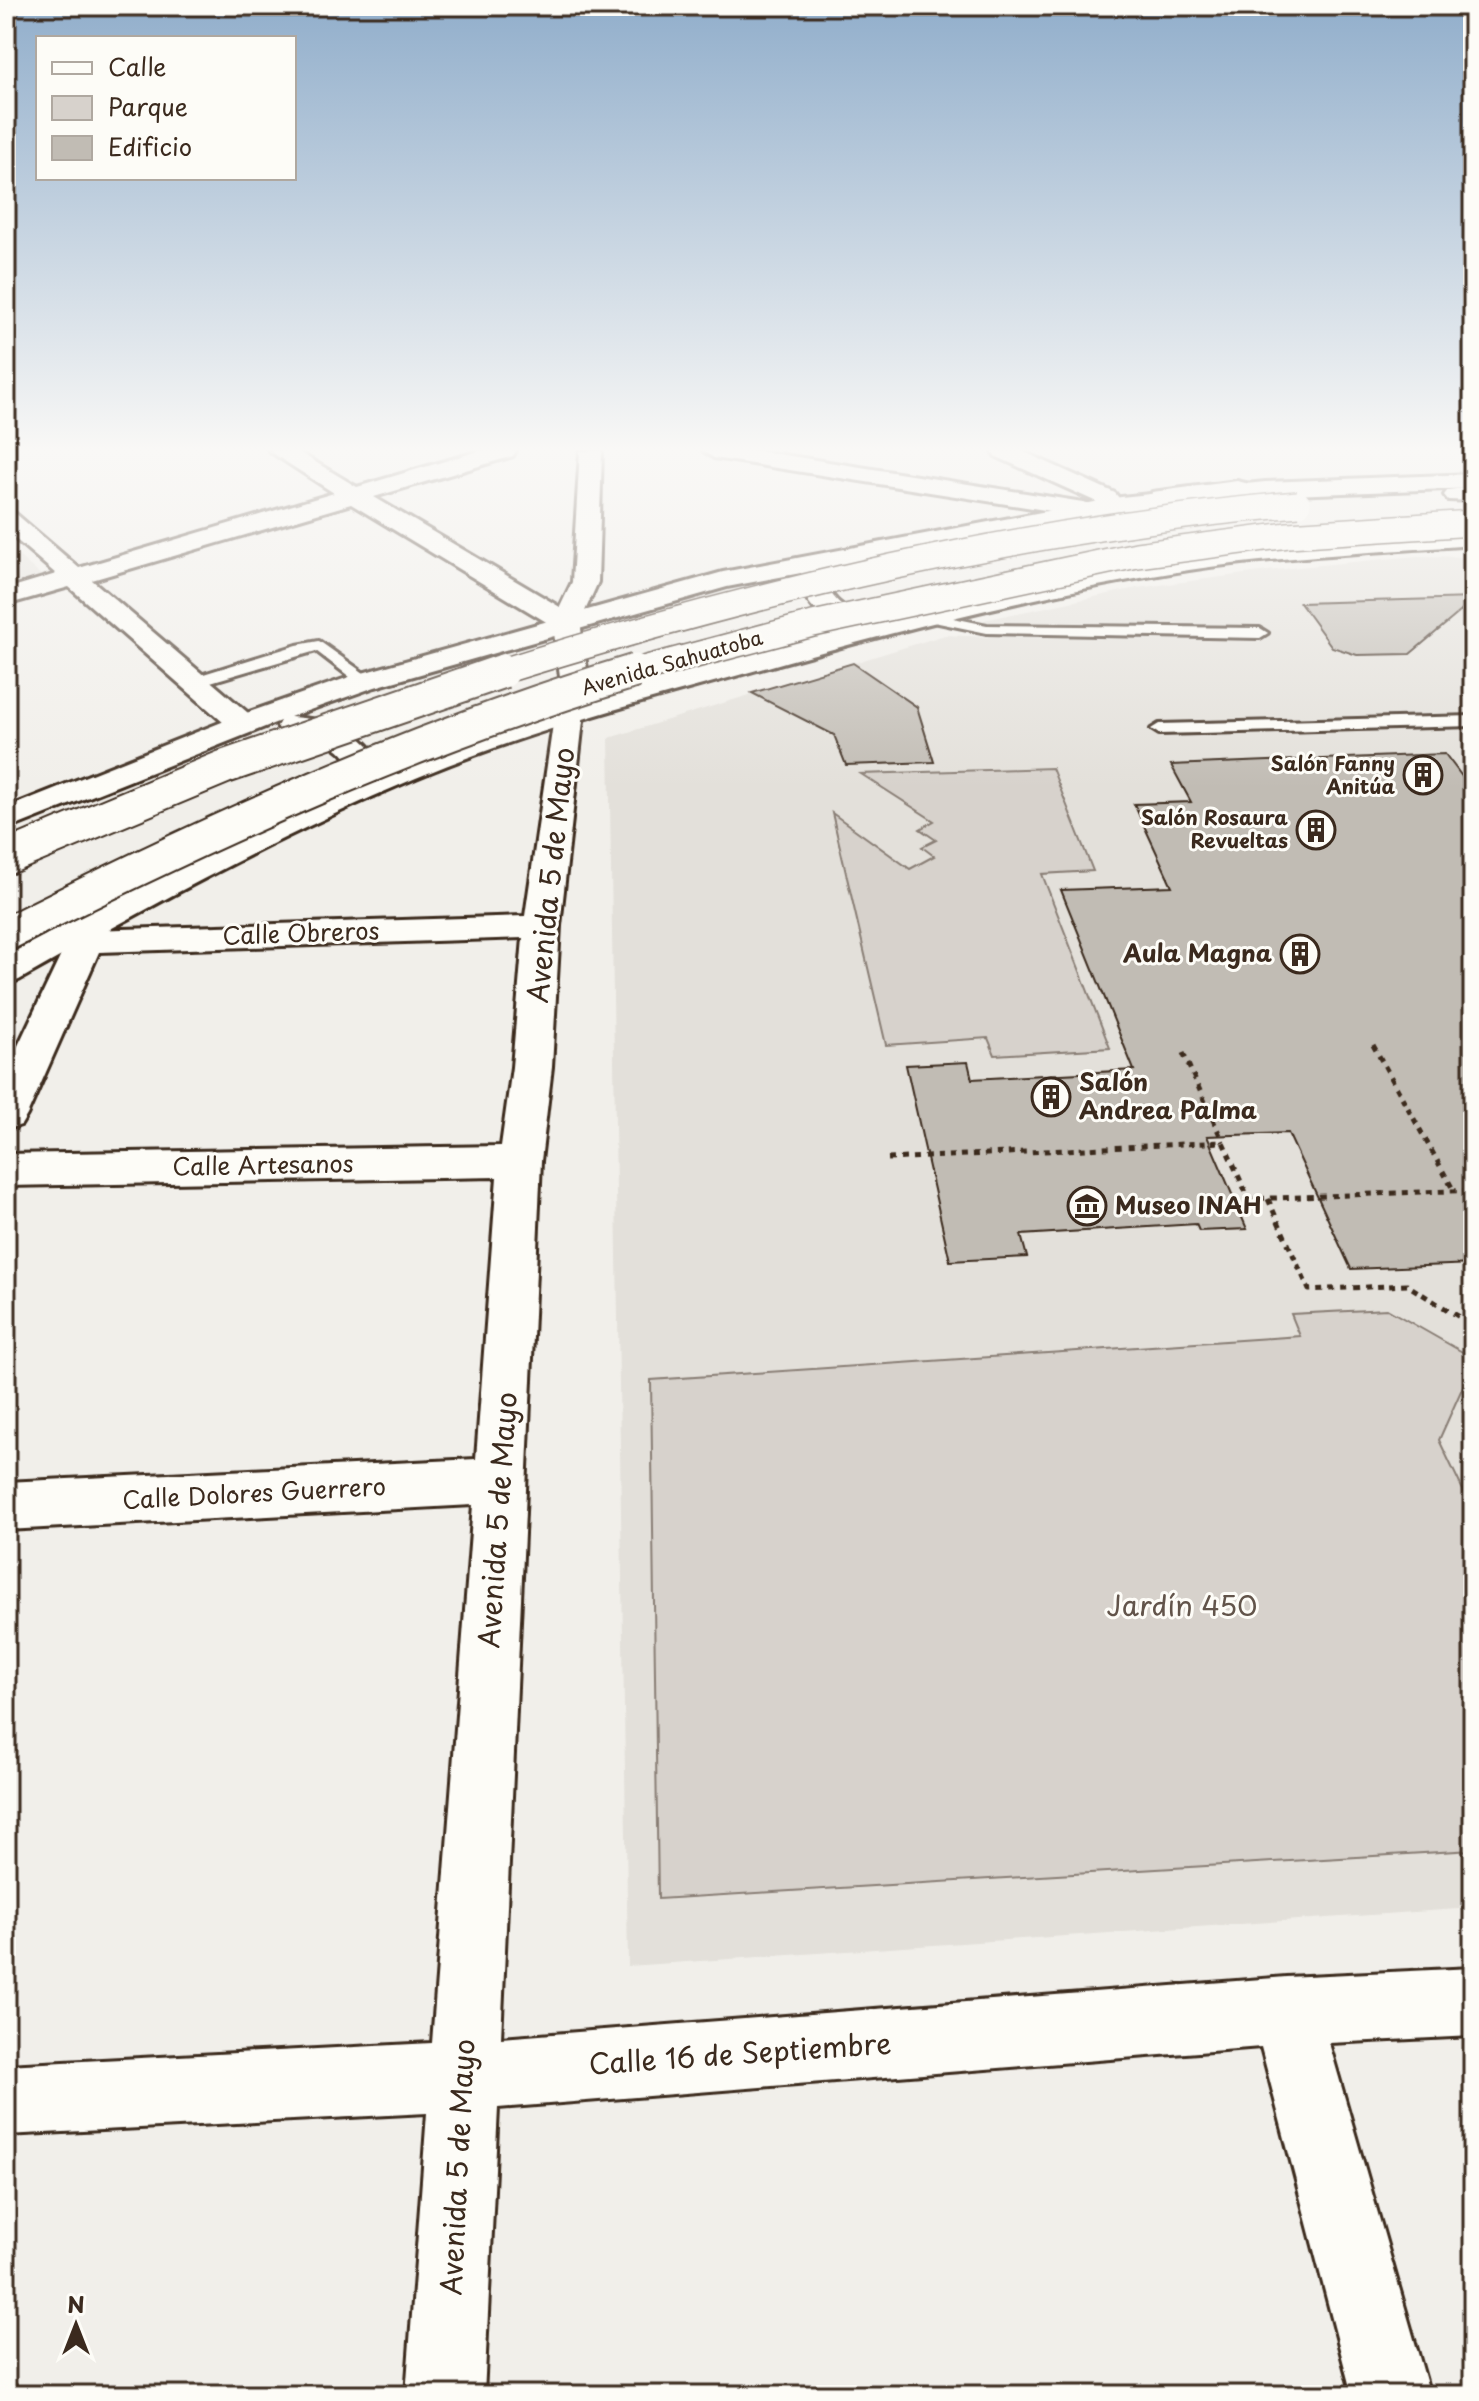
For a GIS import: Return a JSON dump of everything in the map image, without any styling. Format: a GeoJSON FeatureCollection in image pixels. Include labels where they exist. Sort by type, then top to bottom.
{"type":"FeatureCollection","features":[{"type":"Feature","properties":{"kind":"street"},"geometry":{"type":"LineString","coordinates":[[60,563],[190,683],[243,724],[305,727],[329,732],[352,743],[363,754],[370,768],[372,787]]}},
{"type":"Feature","properties":{"kind":"street"},"geometry":{"type":"LineString","coordinates":[[6,597],[120,563]]}},
{"type":"Feature","properties":{"kind":"street"},"geometry":{"type":"LineString","coordinates":[[457,563],[569,635]]}},
{"type":"Feature","properties":{"kind":"street"},"geometry":{"type":"LineString","coordinates":[[569,635],[585,582],[586,563]]}},
{"type":"Feature","properties":{"kind":"street"},"geometry":{"type":"LineString","coordinates":[[6,820],[243,724],[365,681],[569,635],[709,583],[807,563]]}},
{"type":"Feature","properties":{"kind":"street"},"geometry":{"type":"LineString","coordinates":[[816,563],[810,577],[814,592],[825,605],[868,631]]}},
{"type":"Feature","properties":{"kind":"street","name":"Avenida Sahuatoba"},"geometry":{"type":"LineString","coordinates":[[6,858],[271,748],[501,671],[767,596],[912,563]]}},
{"type":"Feature","properties":{"kind":"street","name":"Avenida Sahuatoba"},"geometry":{"type":"LineString","coordinates":[[6,934],[89,891],[415,747],[537,703],[665,663],[791,629],[1092,563]]}},
{"type":"Feature","properties":{"kind":"street","name":"Avenida Sahuatoba"},"geometry":{"type":"LineString","coordinates":[[6,972],[73,941],[179,875],[464,748],[568,715],[868,631],[1187,563]]}},
{"type":"Feature","properties":{"kind":"street","name":"Avenida 5 de Mayo"},"geometry":{"type":"LineString","coordinates":[[445,2395],[520,1161],[532,1067],[542,926],[574,676],[569,635]]}},
{"type":"Feature","properties":{"kind":"street","name":"Calle Obreros"},"geometry":{"type":"LineString","coordinates":[[73,941],[542,926]]}},
{"type":"Feature","properties":{"kind":"street"},"geometry":{"type":"LineString","coordinates":[[6,1115],[73,941]]}},
{"type":"Feature","properties":{"kind":"street","name":"Calle Artesanos"},"geometry":{"type":"LineString","coordinates":[[6,1170],[520,1161]]}},
{"type":"Feature","properties":{"kind":"street","name":"Calle Dolores Guerrero"},"geometry":{"type":"LineString","coordinates":[[6,1506],[501,1481]]}},
{"type":"Feature","properties":{"kind":"street","name":"Calle 16 de Septiembre"},"geometry":{"type":"LineString","coordinates":[[6,2100],[463,2076],[1286,2011],[1473,2002]]}},
{"type":"Feature","properties":{"kind":"street"},"geometry":{"type":"LineString","coordinates":[[1286,2011],[1391,2395]]}},
{"type":"Feature","properties":{"kind":"lane"},"geometry":{"type":"LineString","coordinates":[[929,617],[987,629],[1260,633]]}},
{"type":"Feature","properties":{"kind":"lane"},"geometry":{"type":"LineString","coordinates":[[190,683],[302,648],[319,646],[365,681]]}},
{"type":"Feature","properties":{"kind":"lane"},"geometry":{"type":"LineString","coordinates":[[1159,729],[1473,721]]}},
{"type":"Feature","properties":{"kind":"path"},"geometry":{"type":"LineString","coordinates":[[1373,1045],[1454,1191]]}},
{"type":"Feature","properties":{"kind":"path"},"geometry":{"type":"LineString","coordinates":[[1183,1053],[1249,1199],[1473,1190]]}},
{"type":"Feature","properties":{"kind":"path"},"geometry":{"type":"LineString","coordinates":[[888,1159],[1223,1142]]}},
{"type":"Feature","properties":{"kind":"path"},"geometry":{"type":"LineString","coordinates":[[1268,1199],[1309,1290],[1407,1285],[1473,1325]]}},
{"type":"Feature","properties":{"kind":"shaded area"},"geometry":{"type":"Polygon","coordinates":[[[6,563],[27,563],[44,578],[6,588],[6,563]]]}},
{"type":"Feature","properties":{"kind":"shaded area"},"geometry":{"type":"Polygon","coordinates":[[[1341,563],[1473,563],[1473,1908],[628,1966],[609,738],[945,635],[988,637],[984,620],[1137,588],[1341,563]]]}},
{"type":"Feature","properties":{"kind":"green space"},"geometry":{"type":"Polygon","coordinates":[[[1052,768],[1093,871],[1042,874],[1110,1048],[995,1055],[988,1038],[886,1045],[832,813],[910,869],[934,856],[922,847],[936,840],[920,829],[934,821],[861,774],[1052,768]]]}},
{"type":"Feature","properties":{"kind":"green space","name":"Jardín 450"},"geometry":{"type":"Polygon","coordinates":[[[1387,1309],[1473,1358],[1439,1440],[1473,1511],[1473,1850],[658,1899],[651,1380],[1300,1336],[1291,1314],[1387,1309]]]}},
{"type":"Feature","properties":{"kind":"building"},"geometry":{"type":"Polygon","coordinates":[[[1473,598],[1410,654],[1357,655],[1332,647],[1300,603],[1473,598]]]}},
{"type":"Feature","properties":{"kind":"building"},"geometry":{"type":"Polygon","coordinates":[[[853,663],[917,707],[934,762],[846,765],[834,735],[752,693],[853,663]]]}},
{"type":"Feature","properties":{"kind":"building"},"geometry":{"type":"Polygon","coordinates":[[[1445,754],[1473,791],[1473,1264],[1351,1269],[1288,1133],[1207,1136],[1247,1229],[1199,1231],[1196,1224],[1021,1235],[1027,1257],[950,1261],[906,1065],[968,1062],[972,1079],[1134,1070],[1061,890],[1172,886],[1134,804],[1191,802],[1171,765],[1445,754]]]}},
{"type":"Feature","properties":{"kind":"place","name":"Salón Fanny Anitúa"},"geometry":{"type":"Point","coordinates":[1423,775]}},
{"type":"Feature","properties":{"kind":"place","name":"Salón Rosaura Revueltas"},"geometry":{"type":"Point","coordinates":[1316,830]}},
{"type":"Feature","properties":{"kind":"place","name":"Aula Magna"},"geometry":{"type":"Point","coordinates":[1300,954]}},
{"type":"Feature","properties":{"kind":"place","name":"Salón Andrea Palma"},"geometry":{"type":"Point","coordinates":[1051,1097]}},
{"type":"Feature","properties":{"kind":"place","name":"Museo INAH"},"geometry":{"type":"Point","coordinates":[1087,1206]}}]}
